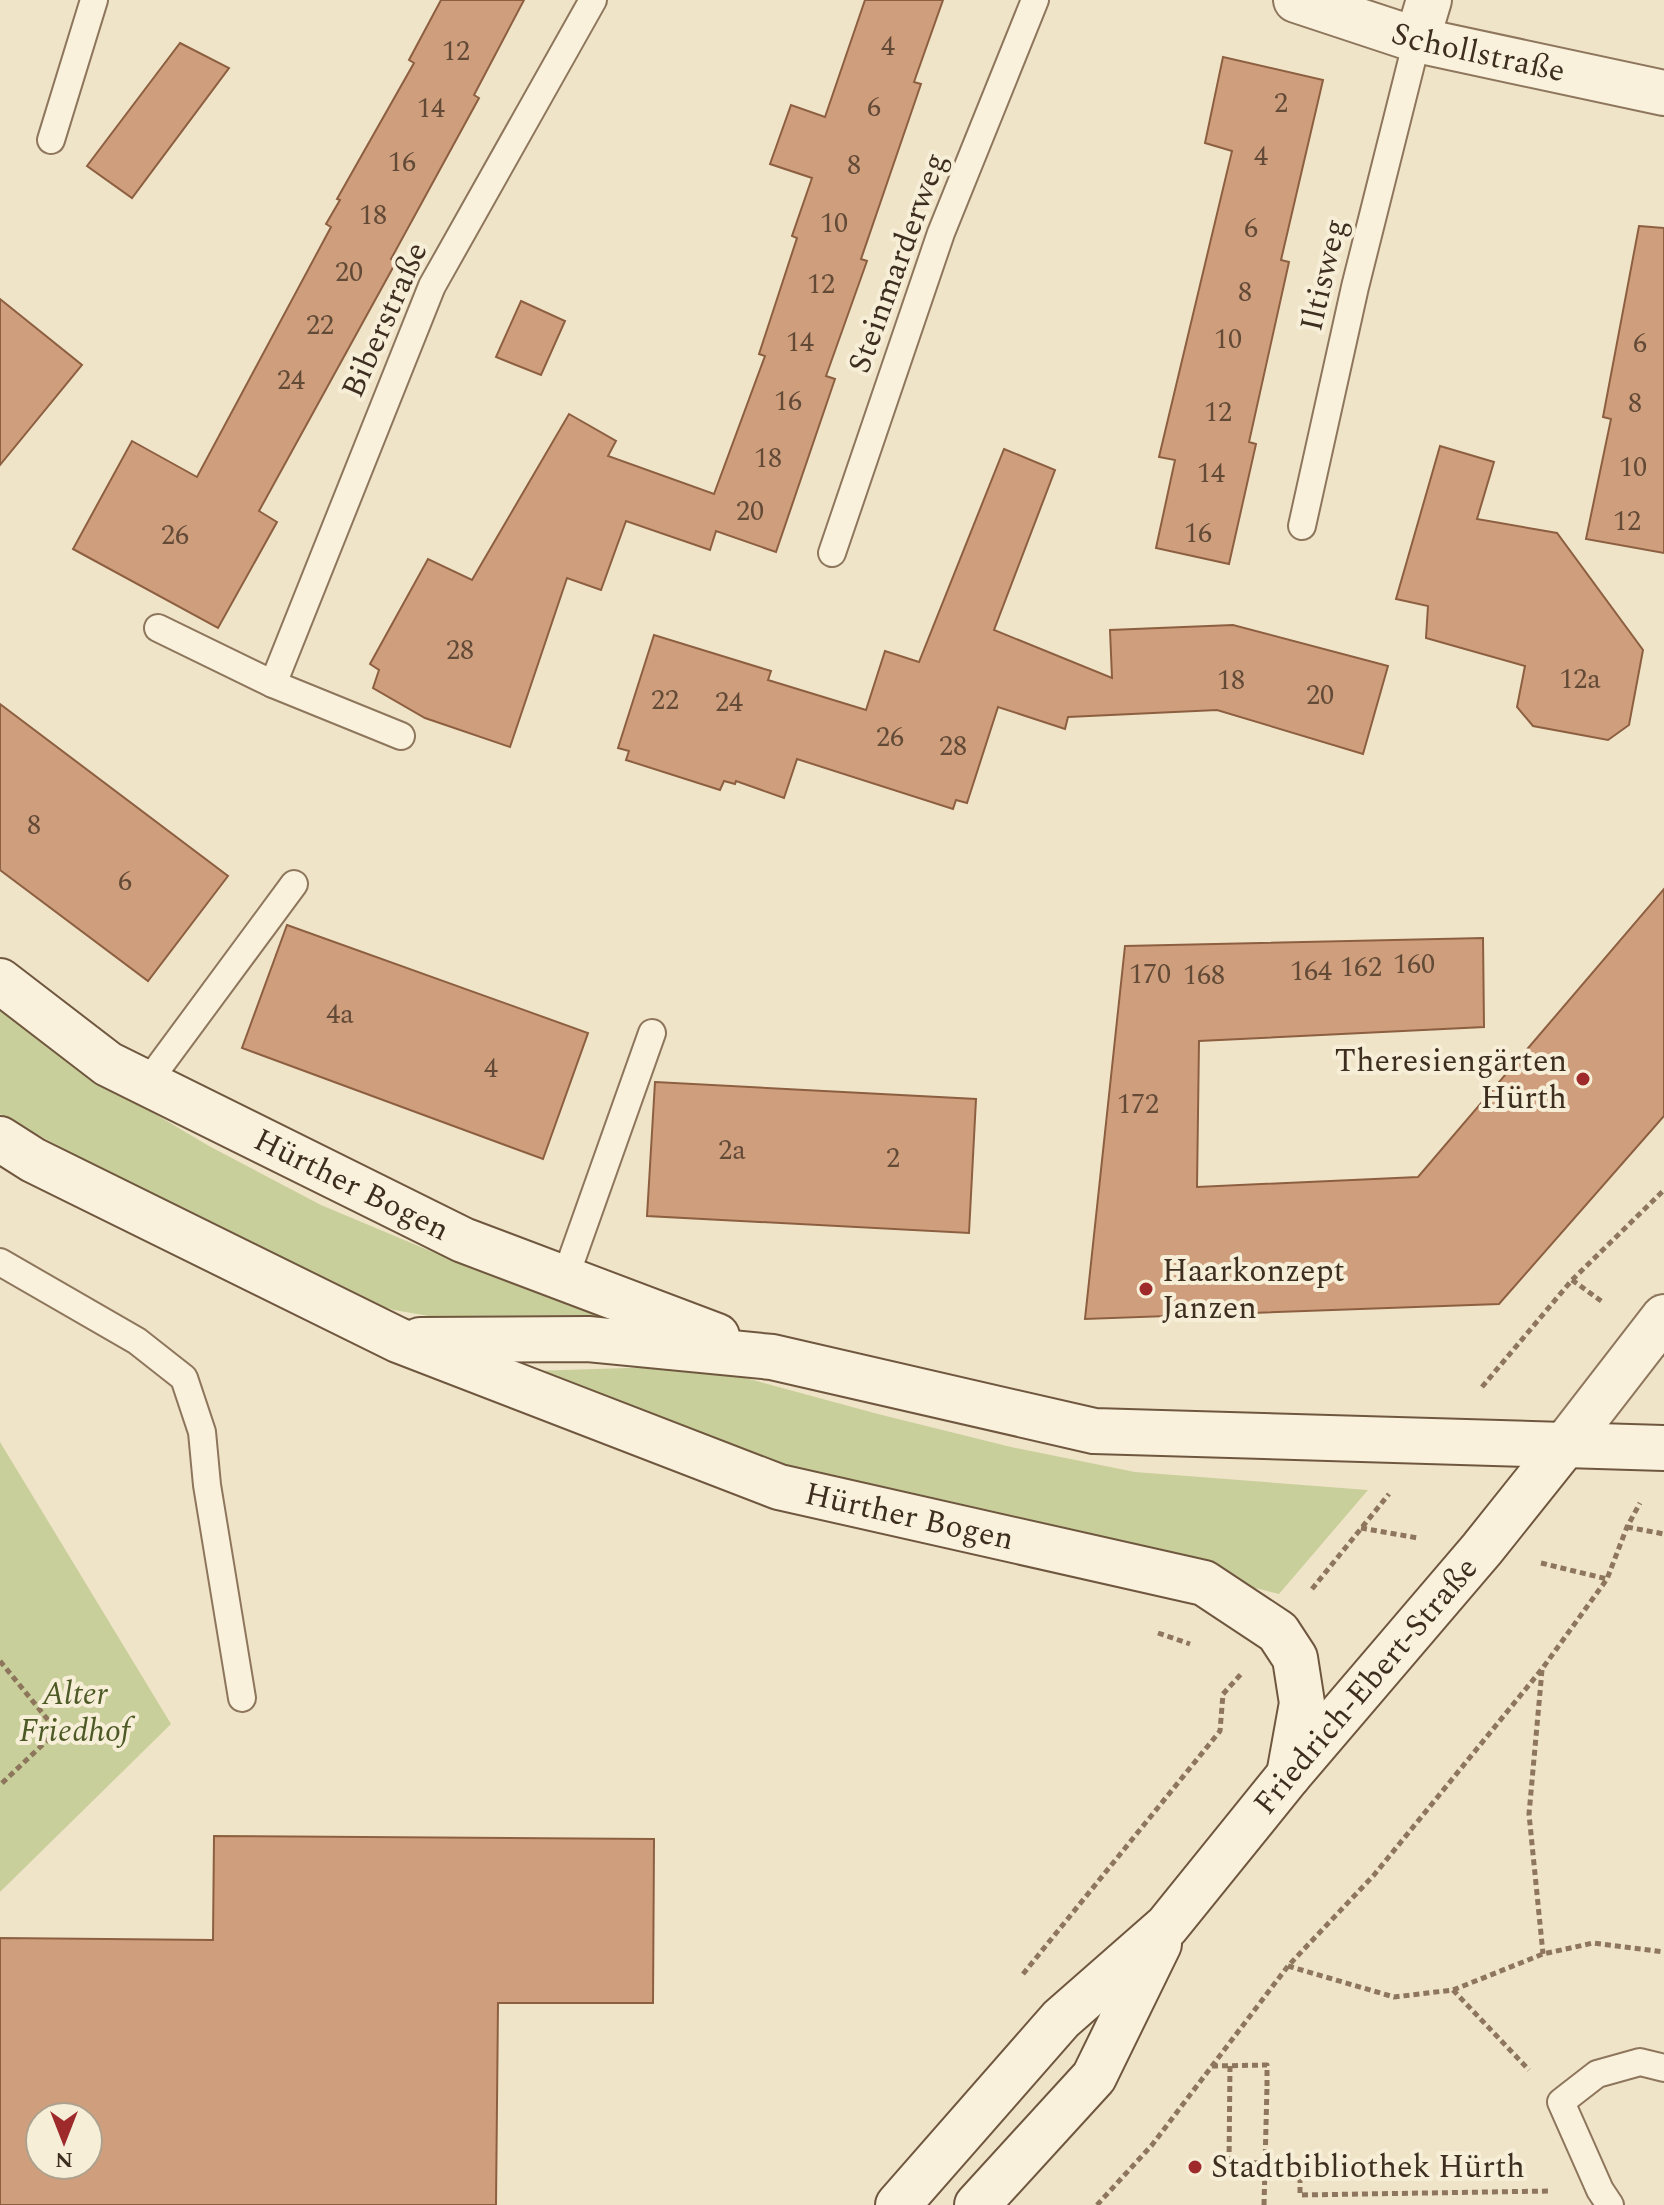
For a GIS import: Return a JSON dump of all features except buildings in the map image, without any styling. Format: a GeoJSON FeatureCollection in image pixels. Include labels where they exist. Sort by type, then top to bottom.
{"type":"FeatureCollection","features":[{"type":"Feature","properties":{"kind":"street","name":"Schollstraße"},"geometry":{"type":"LineString","coordinates":[[1296,0],[1423,20],[1664,93]]}},
{"type":"Feature","properties":{"kind":"street","name":"Hürther Bogen"},"geometry":{"type":"LineString","coordinates":[[0,981],[108,1064],[463,1240],[772,1357]]}},
{"type":"Feature","properties":{"kind":"street","name":"Hürther Bogen"},"geometry":{"type":"LineString","coordinates":[[0,1139],[33,1160],[398,1340],[779,1487],[1204,1583],[1278,1632],[1295,1658],[1302,1703],[1289,1775]]}},
{"type":"Feature","properties":{"kind":"street","name":"Friedrich-Ebert-Straße"},"geometry":{"type":"LineString","coordinates":[[898,2205],[1061,2019],[1167,1926],[1289,1775],[1482,1549],[1664,1317]]}},
{"type":"Feature","properties":{"kind":"street","name":"Hürther Bogen"},"geometry":{"type":"LineString","coordinates":[[398,1340],[588,1339],[772,1357],[1094,1431],[1664,1448]]}},
{"type":"Feature","properties":{"kind":"street","name":"Friedrich-Ebert-Straße"},"geometry":{"type":"LineString","coordinates":[[977,2205],[1094,2077],[1167,1926]]}},
{"type":"Feature","properties":{"kind":"lane"},"geometry":{"type":"LineString","coordinates":[[51,140],[94,0]]}},
{"type":"Feature","properties":{"kind":"lane","name":"Biberstraße"},"geometry":{"type":"LineString","coordinates":[[273,684],[432,286],[593,0]]}},
{"type":"Feature","properties":{"kind":"lane","name":"Steinmarderweg"},"geometry":{"type":"LineString","coordinates":[[832,553],[941,233],[1035,0]]}},
{"type":"Feature","properties":{"kind":"lane","name":"Iltisweg"},"geometry":{"type":"LineString","coordinates":[[1302,526],[1355,287],[1423,20]]}},
{"type":"Feature","properties":{"kind":"lane"},"geometry":{"type":"LineString","coordinates":[[158,628],[273,684],[401,736]]}},
{"type":"Feature","properties":{"kind":"lane"},"geometry":{"type":"LineString","coordinates":[[147,1083],[294,884]]}},
{"type":"Feature","properties":{"kind":"lane"},"geometry":{"type":"LineString","coordinates":[[565,1278],[652,1033]]}},
{"type":"Feature","properties":{"kind":"lane"},"geometry":{"type":"LineString","coordinates":[[0,1262],[137,1341],[184,1378],[202,1432],[207,1485],[242,1698]]}},
{"type":"Feature","properties":{"kind":"lane"},"geometry":{"type":"LineString","coordinates":[[1605,2198],[1561,2102],[1597,2074],[1640,2062],[1664,2068]]}},
{"type":"Feature","properties":{"kind":"path"},"geometry":{"type":"LineString","coordinates":[[1572,1280],[1664,1190]]}},
{"type":"Feature","properties":{"kind":"path"},"geometry":{"type":"LineString","coordinates":[[1097,2205],[1152,2145],[1288,1966],[1374,1875],[1542,1669],[1607,1579],[1627,1527],[1664,1534]]}},
{"type":"Feature","properties":{"kind":"path"},"geometry":{"type":"LineString","coordinates":[[0,1661],[57,1731],[0,1785]]}},
{"type":"Feature","properties":{"kind":"path"},"geometry":{"type":"LineString","coordinates":[[1542,1669],[1529,1814],[1543,1954]]}},
{"type":"Feature","properties":{"kind":"path"},"geometry":{"type":"LineString","coordinates":[[1023,1974],[1220,1731],[1223,1694],[1244,1671]]}},
{"type":"Feature","properties":{"kind":"path"},"geometry":{"type":"LineString","coordinates":[[1288,1966],[1394,1997],[1453,1990],[1543,1954],[1593,1943],[1664,1952]]}},
{"type":"Feature","properties":{"kind":"path"},"geometry":{"type":"LineString","coordinates":[[1453,1990],[1561,2102]]}},
{"type":"Feature","properties":{"kind":"path"},"geometry":{"type":"LineString","coordinates":[[1211,2066],[1267,2065],[1264,2205]]}},
{"type":"Feature","properties":{"kind":"path"},"geometry":{"type":"LineString","coordinates":[[1230,2066],[1229,2162],[1300,2164],[1300,2195],[1605,2198]]}},
{"type":"Feature","properties":{"kind":"green space"},"geometry":{"type":"Polygon","coordinates":[[[0,1007],[101,1082],[209,1146],[321,1205],[459,1263],[641,1324],[452,1320],[394,1310],[343,1294],[234,1242],[0,1114],[0,1007]]]}},
{"type":"Feature","properties":{"kind":"green space"},"geometry":{"type":"Polygon","coordinates":[[[692,1366],[1011,1447],[1135,1472],[1368,1490],[1279,1594],[877,1492],[722,1446],[532,1371],[692,1366]]]}},
{"type":"Feature","properties":{"kind":"green space","name":"Alter Friedhof"},"geometry":{"type":"Polygon","coordinates":[[[0,1442],[171,1724],[0,1892],[0,1442]]]}},
{"type":"Feature","properties":{"kind":"place","name":"Theresiengärten Hürth"},"geometry":{"type":"Point","coordinates":[1583,1079]}},
{"type":"Feature","properties":{"kind":"place","name":"Haarkonzept Janzen"},"geometry":{"type":"Point","coordinates":[1146,1289]}},
{"type":"Feature","properties":{"kind":"place","name":"Stadtbibliothek Hürth"},"geometry":{"type":"Point","coordinates":[1195,2167]}}]}
